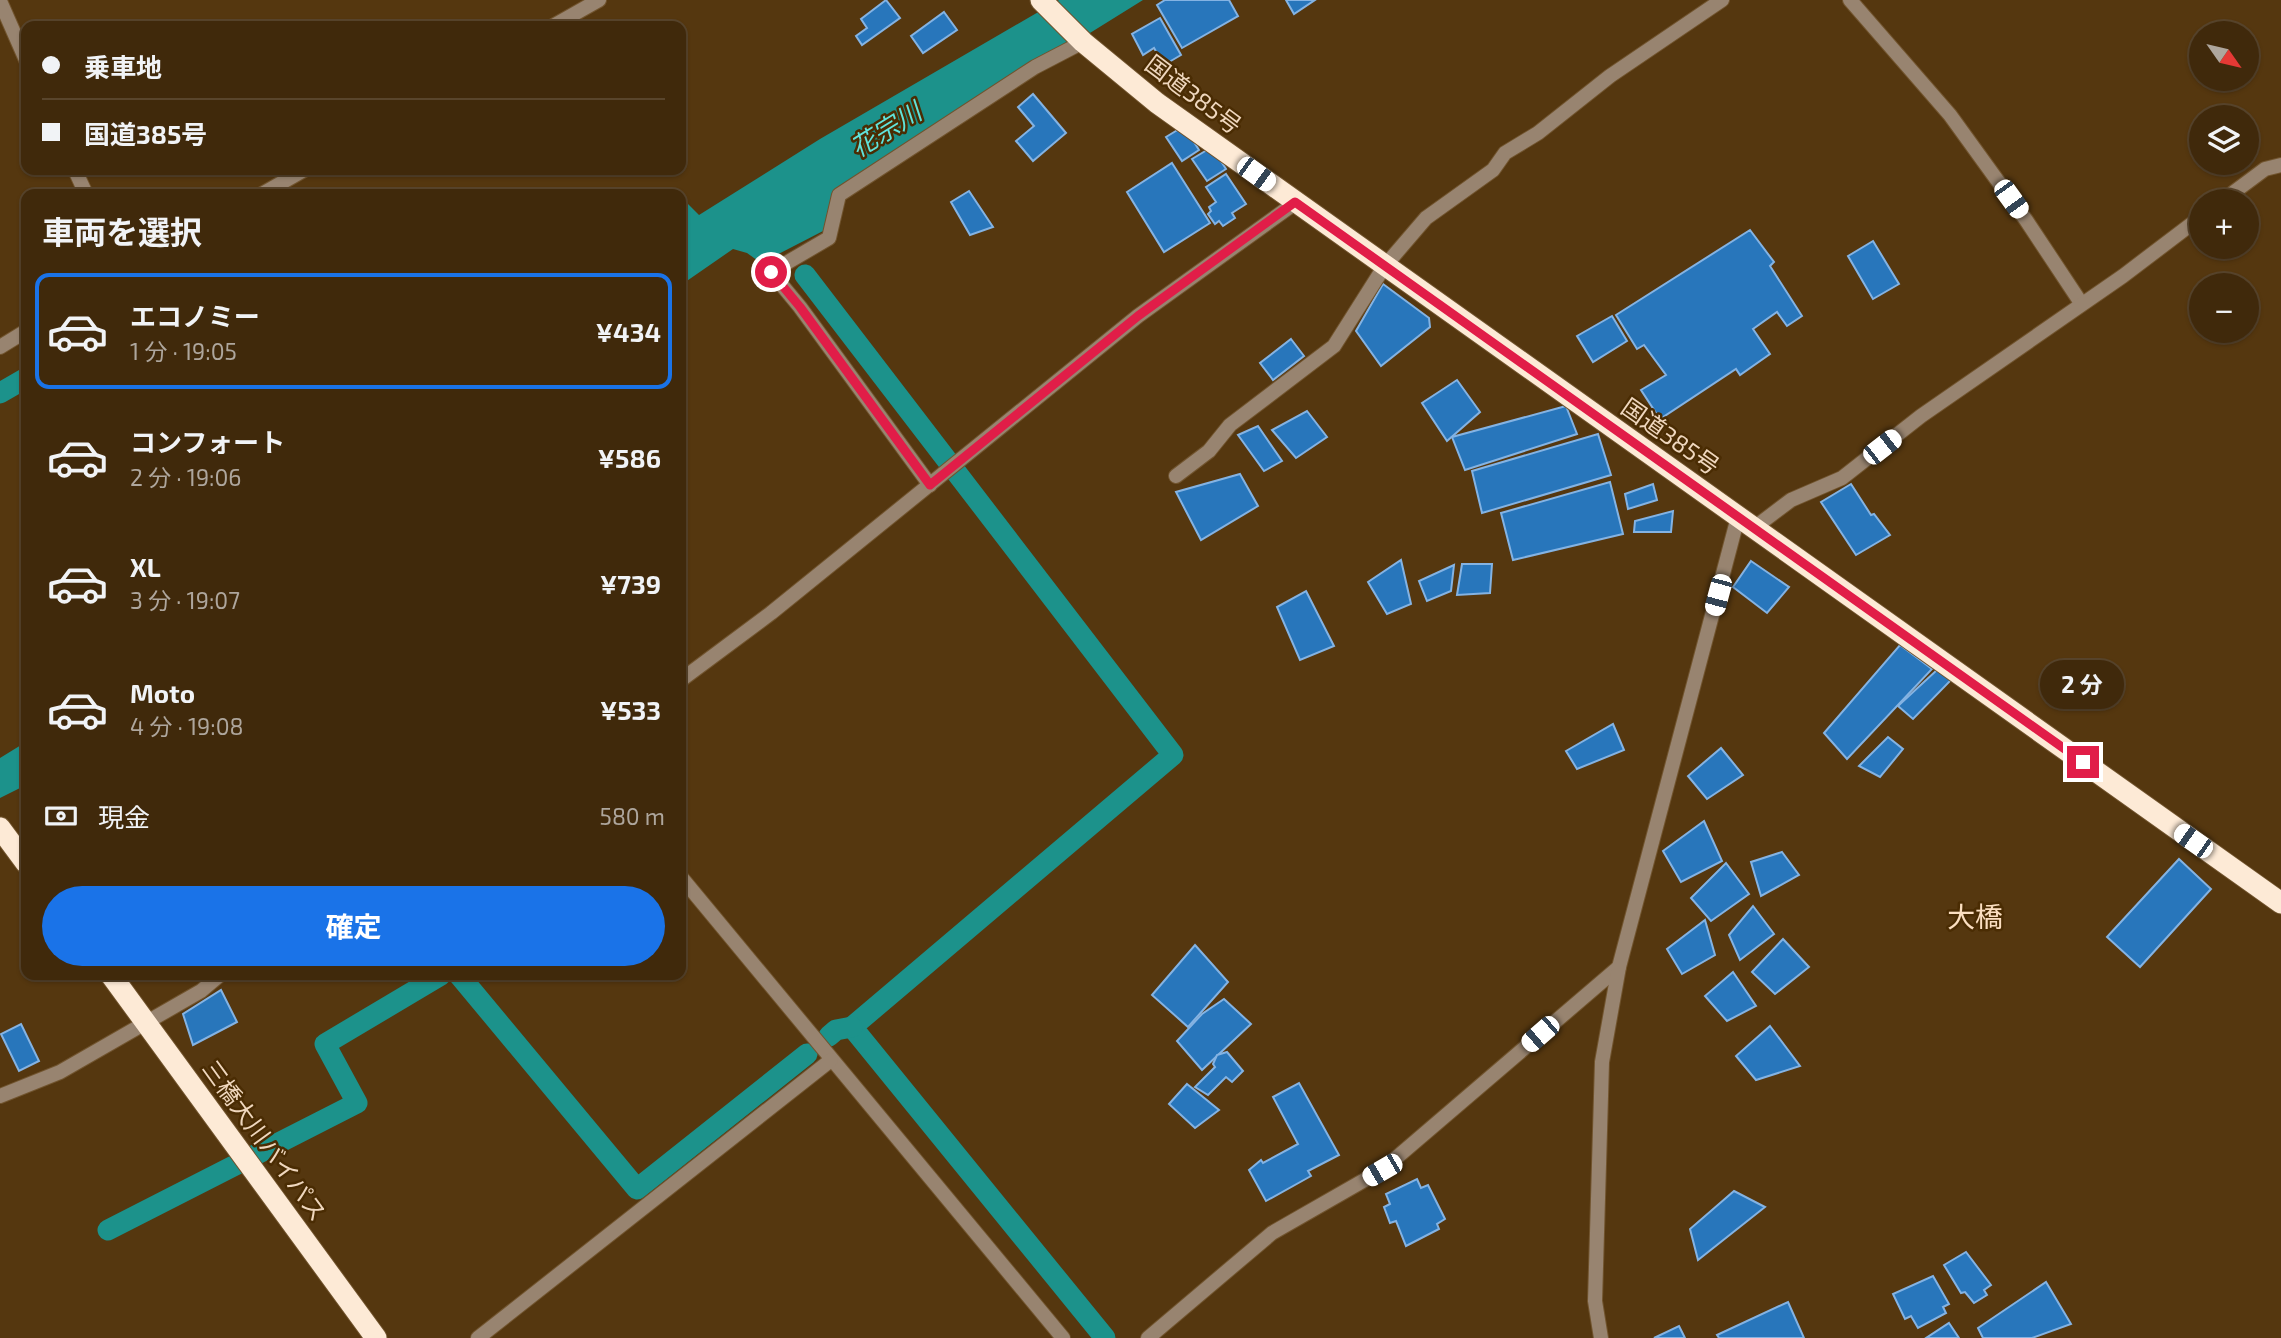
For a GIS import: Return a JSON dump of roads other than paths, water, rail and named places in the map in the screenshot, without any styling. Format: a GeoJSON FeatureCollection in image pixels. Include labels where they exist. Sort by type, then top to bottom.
{"type":"FeatureCollection","features":[{"type":"Feature","properties":{"kind":"highway","name":"国道385号"},"geometry":{"type":"LineString","coordinates":[[1042,2],[1081,41],[1157,103],[2281,903]]}},
{"type":"Feature","properties":{"kind":"highway"},"geometry":{"type":"LineString","coordinates":[[0,828],[21,856]]}},
{"type":"Feature","properties":{"kind":"highway","name":"三橋大川バイパス"},"geometry":{"type":"LineString","coordinates":[[115,980],[234,1147],[376,1338]]}},
{"type":"Feature","properties":{"kind":"street"},"geometry":{"type":"LineString","coordinates":[[562,21],[599,0]]}},
{"type":"Feature","properties":{"kind":"street"},"geometry":{"type":"LineString","coordinates":[[1176,476],[1209,451],[1230,425],[1334,346],[1384,267],[1426,218],[1493,170],[1505,153],[1538,132],[1610,76],[1722,0]]}},
{"type":"Feature","properties":{"kind":"street"},"geometry":{"type":"LineString","coordinates":[[1850,0],[1950,115],[2026,220],[2081,303]]}},
{"type":"Feature","properties":{"kind":"street"},"geometry":{"type":"LineString","coordinates":[[0,1],[21,49]]}},
{"type":"Feature","properties":{"kind":"street"},"geometry":{"type":"LineString","coordinates":[[934,482],[771,272],[829,238],[839,195],[1035,67],[1081,41]]}},
{"type":"Feature","properties":{"kind":"street"},"geometry":{"type":"LineString","coordinates":[[2238,189],[2265,169],[2281,165]]}},
{"type":"Feature","properties":{"kind":"street"},"geometry":{"type":"LineString","coordinates":[[271,189],[295,175]]}},
{"type":"Feature","properties":{"kind":"street"},"geometry":{"type":"LineString","coordinates":[[686,676],[771,613],[1138,316],[1295,202]]}},
{"type":"Feature","properties":{"kind":"street"},"geometry":{"type":"LineString","coordinates":[[1601,1338],[1595,1301],[1602,1062],[1619,967],[1746,523],[1842,478],[1921,416],[2123,276],[2189,226]]}},
{"type":"Feature","properties":{"kind":"street"},"geometry":{"type":"LineString","coordinates":[[0,346],[21,334]]}},
{"type":"Feature","properties":{"kind":"street"},"geometry":{"type":"LineString","coordinates":[[686,883],[1063,1338]]}},
{"type":"Feature","properties":{"kind":"street"},"geometry":{"type":"LineString","coordinates":[[1148,1338],[1272,1233],[1382,1170],[1619,967]]}},
{"type":"Feature","properties":{"kind":"street"},"geometry":{"type":"LineString","coordinates":[[0,1096],[60,1072],[201,991],[214,980]]}},
{"type":"Feature","properties":{"kind":"street"},"geometry":{"type":"LineString","coordinates":[[478,1338],[831,1060]]}},
{"type":"Feature","properties":{"kind":"water","name":"花宗川"},"geometry":{"type":"Polygon","coordinates":[[[1059,0],[1143,0],[834,192],[825,230],[761,263],[747,253],[733,249],[686,282],[686,202],[699,215],[820,139],[1059,0]]]}},
{"type":"Feature","properties":{"kind":"water"},"geometry":{"type":"Polygon","coordinates":[[[21,745],[21,788],[0,798],[0,758],[21,745]]]}},
{"type":"Feature","properties":{"kind":"waterway"},"geometry":{"type":"LineString","coordinates":[[805,275],[1173,755],[852,1027],[1105,1338]]}},
{"type":"Feature","properties":{"kind":"waterway"},"geometry":{"type":"LineString","coordinates":[[0,393],[21,381]]}},
{"type":"Feature","properties":{"kind":"waterway"},"geometry":{"type":"LineString","coordinates":[[108,1230],[357,1103],[325,1044],[433,980]]}},
{"type":"Feature","properties":{"kind":"waterway"},"geometry":{"type":"LineString","coordinates":[[463,980],[637,1189],[807,1054]]}},
{"type":"Feature","properties":{"kind":"waterway"},"geometry":{"type":"LineString","coordinates":[[829,1036],[836,1030],[852,1027]]}},
{"type":"Feature","properties":{"kind":"district","name":"大橋"},"geometry":{"type":"Point","coordinates":[1975,917]}}]}
